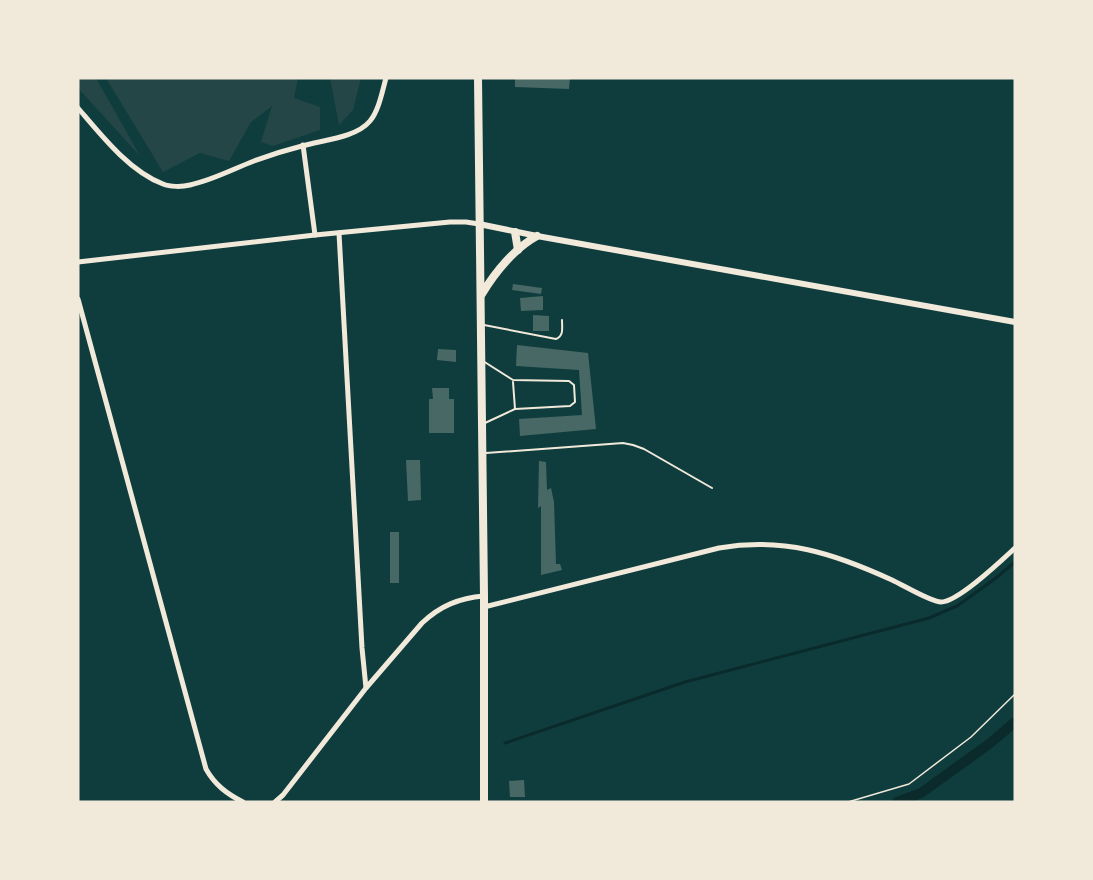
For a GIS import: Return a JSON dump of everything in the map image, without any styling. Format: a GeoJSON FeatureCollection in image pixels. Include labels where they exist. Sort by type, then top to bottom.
{"type":"FeatureCollection","features":[{"type":"Feature","properties":{"kind":"main road"},"geometry":{"type":"LineString","coordinates":[[478,78],[482,325],[484,802]]}},
{"type":"Feature","properties":{"kind":"main road"},"geometry":{"type":"LineString","coordinates":[[515,232],[518,250]]}},
{"type":"Feature","properties":{"kind":"main road"},"geometry":{"type":"LineString","coordinates":[[481,295],[518,250],[537,236]]}},
{"type":"Feature","properties":{"kind":"street"},"geometry":{"type":"LineString","coordinates":[[78,108],[100,134],[137,170],[164,185],[186,186],[206,181],[255,160],[354,132],[370,122],[377,109],[386,78]]}},
{"type":"Feature","properties":{"kind":"street"},"geometry":{"type":"LineString","coordinates":[[303,145],[315,235]]}},
{"type":"Feature","properties":{"kind":"street"},"geometry":{"type":"LineString","coordinates":[[78,262],[339,232],[466,222],[1015,322]]}},
{"type":"Feature","properties":{"kind":"street"},"geometry":{"type":"LineString","coordinates":[[339,232],[366,688]]}},
{"type":"Feature","properties":{"kind":"street"},"geometry":{"type":"LineString","coordinates":[[78,299],[206,769],[222,790],[243,802]]}},
{"type":"Feature","properties":{"kind":"street"},"geometry":{"type":"LineString","coordinates":[[484,607],[707,551],[756,544],[799,547],[827,555],[869,569],[930,600],[941,602],[957,596],[1015,548]]}},
{"type":"Feature","properties":{"kind":"street"},"geometry":{"type":"LineString","coordinates":[[275,802],[283,795],[366,688],[422,623],[439,609],[457,601],[484,596]]}},
{"type":"Feature","properties":{"kind":"lane"},"geometry":{"type":"LineString","coordinates":[[482,325],[556,339],[561,335],[562,320]]}},
{"type":"Feature","properties":{"kind":"lane"},"geometry":{"type":"LineString","coordinates":[[482,360],[513,380],[569,381],[574,386],[576,394],[575,402],[570,406],[515,409],[482,424]]}},
{"type":"Feature","properties":{"kind":"lane"},"geometry":{"type":"LineString","coordinates":[[513,380],[515,409]]}},
{"type":"Feature","properties":{"kind":"lane"},"geometry":{"type":"LineString","coordinates":[[483,453],[622,443],[644,449],[712,488]]}},
{"type":"Feature","properties":{"kind":"path"},"geometry":{"type":"LineString","coordinates":[[848,802],[909,784],[971,737],[1015,694]]}},
{"type":"Feature","properties":{"kind":"shaded area"},"geometry":{"type":"Polygon","coordinates":[[[78,78],[96,78],[140,156],[78,88],[78,78]]]}},
{"type":"Feature","properties":{"kind":"shaded area"},"geometry":{"type":"Polygon","coordinates":[[[106,78],[298,78],[294,98],[320,107],[320,130],[273,146],[261,142],[272,106],[251,122],[229,161],[200,153],[163,172],[106,78]]]}},
{"type":"Feature","properties":{"kind":"shaded area"},"geometry":{"type":"Polygon","coordinates":[[[330,78],[361,78],[353,110],[339,125],[330,78]]]}},
{"type":"Feature","properties":{"kind":"building"},"geometry":{"type":"Polygon","coordinates":[[[515,78],[570,78],[569,89],[515,87],[515,78]]]}},
{"type":"Feature","properties":{"kind":"building"},"geometry":{"type":"Polygon","coordinates":[[[513,284],[542,288],[541,294],[512,290],[513,284]]]}},
{"type":"Feature","properties":{"kind":"building"},"geometry":{"type":"Polygon","coordinates":[[[543,296],[543,310],[521,311],[520,298],[543,296]]]}},
{"type":"Feature","properties":{"kind":"building"},"geometry":{"type":"Polygon","coordinates":[[[533,315],[549,316],[549,331],[533,331],[533,315]]]}},
{"type":"Feature","properties":{"kind":"building"},"geometry":{"type":"Polygon","coordinates":[[[517,345],[588,353],[596,429],[520,436],[519,419],[582,415],[579,370],[516,366],[517,345]]]}},
{"type":"Feature","properties":{"kind":"building"},"geometry":{"type":"Polygon","coordinates":[[[438,349],[456,350],[456,362],[437,360],[438,349]]]}},
{"type":"Feature","properties":{"kind":"building"},"geometry":{"type":"Polygon","coordinates":[[[432,388],[449,388],[449,399],[454,399],[454,433],[429,433],[429,399],[433,399],[432,388]]]}},
{"type":"Feature","properties":{"kind":"building"},"geometry":{"type":"Polygon","coordinates":[[[406,460],[420,460],[421,500],[408,501],[406,460]]]}},
{"type":"Feature","properties":{"kind":"building"},"geometry":{"type":"Polygon","coordinates":[[[539,461],[546,462],[547,490],[551,488],[554,502],[556,564],[560,564],[562,570],[541,575],[541,506],[538,508],[539,461]]]}},
{"type":"Feature","properties":{"kind":"building"},"geometry":{"type":"Polygon","coordinates":[[[390,532],[399,532],[399,583],[390,583],[390,532]]]}},
{"type":"Feature","properties":{"kind":"building"},"geometry":{"type":"Polygon","coordinates":[[[524,780],[525,797],[510,797],[509,781],[524,780]]]}},
{"type":"Feature","properties":{"kind":"waterway"},"geometry":{"type":"LineString","coordinates":[[505,743],[685,682],[929,618],[957,606],[1015,562]]}},
{"type":"Feature","properties":{"kind":"waterway"},"geometry":{"type":"LineString","coordinates":[[897,802],[921,793],[989,744],[1015,722]]}}]}
